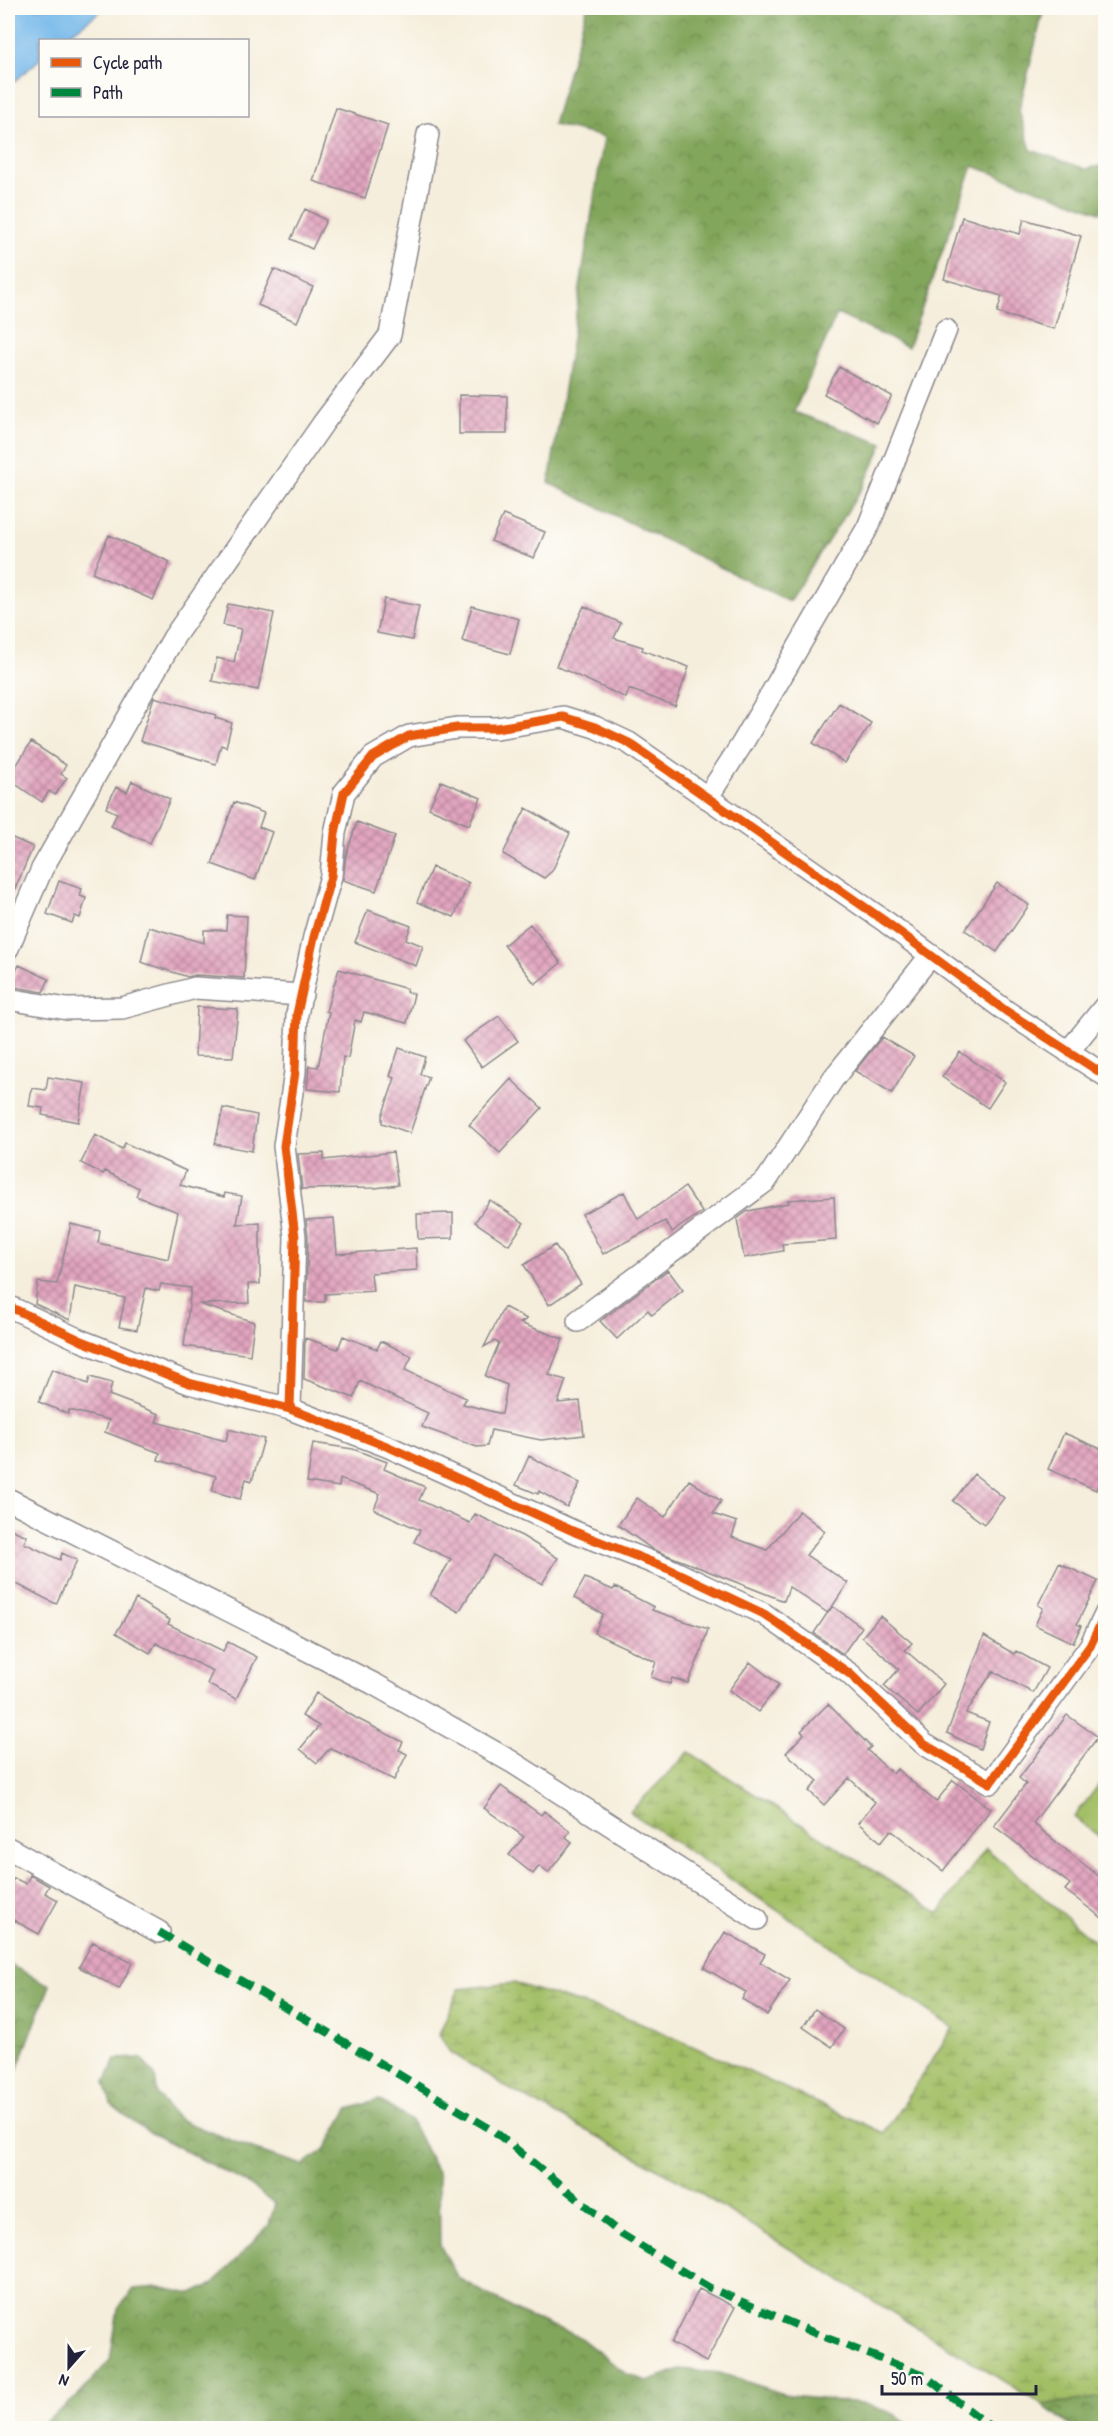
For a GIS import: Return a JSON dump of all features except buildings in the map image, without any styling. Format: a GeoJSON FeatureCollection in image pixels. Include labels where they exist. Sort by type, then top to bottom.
{"type":"FeatureCollection","features":[{"type":"Feature","properties":{"kind":"street"},"geometry":{"type":"LineString","coordinates":[[8,948],[42,869],[174,636],[324,422],[390,335],[428,134]]}},
{"type":"Feature","properties":{"kind":"street"},"geometry":{"type":"LineString","coordinates":[[707,798],[742,744],[868,527],[946,330]]}},
{"type":"Feature","properties":{"kind":"street"},"geometry":{"type":"LineString","coordinates":[[290,1409],[295,1237],[284,1146],[295,1072],[297,1014],[314,937],[331,876],[335,833],[344,793],[373,757],[409,736],[457,728],[497,728],[562,717],[595,727],[629,743],[931,955],[1006,1011],[1106,1076]]}},
{"type":"Feature","properties":{"kind":"street"},"geometry":{"type":"LineString","coordinates":[[578,1321],[766,1180],[833,1079],[931,955]]}},
{"type":"Feature","properties":{"kind":"street"},"geometry":{"type":"LineString","coordinates":[[8,999],[68,1009],[122,1008],[195,988],[302,996]]}},
{"type":"Feature","properties":{"kind":"street"},"geometry":{"type":"LineString","coordinates":[[1068,1052],[1106,1005]]}},
{"type":"Feature","properties":{"kind":"street"},"geometry":{"type":"LineString","coordinates":[[8,1306],[82,1341],[189,1383],[290,1409],[389,1447],[575,1532],[669,1569],[764,1614],[850,1674],[924,1744],[990,1783],[1090,1646],[1106,1613]]}},
{"type":"Feature","properties":{"kind":"street"},"geometry":{"type":"LineString","coordinates":[[8,1499],[374,1684],[512,1762],[757,1919]]}},
{"type":"Feature","properties":{"kind":"street"},"geometry":{"type":"LineString","coordinates":[[8,1848],[159,1932]]}},
{"type":"Feature","properties":{"kind":"green space"},"geometry":{"type":"Polygon","coordinates":[[[587,8],[1044,8],[1019,110],[1031,150],[1086,169],[1105,165],[1105,214],[973,166],[908,347],[837,314],[794,412],[883,444],[863,487],[789,601],[549,483],[604,137],[553,125],[587,8]]]}},
{"type":"Feature","properties":{"kind":"green space"},"geometry":{"type":"Polygon","coordinates":[[[689,1752],[939,1913],[986,1848],[1105,1951],[1105,2397],[1042,2405],[675,2178],[504,2086],[449,2051],[439,2034],[459,1989],[514,1983],[637,2021],[884,2133],[953,2028],[630,1812],[689,1752]]]}},
{"type":"Feature","properties":{"kind":"green space"},"geometry":{"type":"Polygon","coordinates":[[[1105,1777],[1105,1841],[1074,1817],[1105,1777]]]}},
{"type":"Feature","properties":{"kind":"green space"},"geometry":{"type":"Polygon","coordinates":[[[8,1964],[50,1985],[8,2093],[8,1964]]]}},
{"type":"Feature","properties":{"kind":"green space"},"geometry":{"type":"Polygon","coordinates":[[[141,2058],[155,2076],[158,2096],[178,2119],[255,2150],[303,2165],[326,2148],[348,2109],[379,2100],[411,2121],[439,2176],[440,2245],[458,2278],[523,2314],[579,2337],[628,2375],[648,2381],[680,2369],[720,2373],[790,2396],[862,2403],[894,2414],[913,2428],[37,2428],[78,2396],[110,2360],[118,2309],[134,2289],[158,2287],[192,2294],[213,2284],[269,2225],[275,2204],[248,2184],[140,2127],[111,2104],[105,2082],[116,2059],[141,2058]]]}},
{"type":"Feature","properties":{"kind":"green space"},"geometry":{"type":"Polygon","coordinates":[[[1105,2397],[1105,2428],[1073,2428],[1042,2405],[1105,2397]]]}},
{"type":"Feature","properties":{"kind":"water"},"geometry":{"type":"Polygon","coordinates":[[[8,8],[105,8],[62,39],[39,39],[39,60],[8,87],[8,8]]]}},
{"type":"Feature","properties":{"kind":"marked path"},"geometry":{"type":"LineString","coordinates":[[159,1932],[494,2131],[621,2234],[710,2288],[819,2335],[925,2376],[992,2428]]}},
{"type":"Feature","properties":{"kind":"cycle path"},"geometry":{"type":"LineString","coordinates":[[290,1409],[295,1237],[284,1146],[295,1072],[297,1014],[314,937],[331,876],[335,833],[344,793],[373,757],[409,736],[457,728],[497,728],[563,717],[595,727],[629,743],[886,922],[1006,1011],[1106,1076]]}},
{"type":"Feature","properties":{"kind":"cycle path"},"geometry":{"type":"LineString","coordinates":[[8,1306],[82,1341],[189,1383],[290,1409],[389,1447],[575,1532],[669,1569],[764,1614],[850,1674],[924,1744],[990,1783],[1090,1646],[1106,1613]]}}]}
